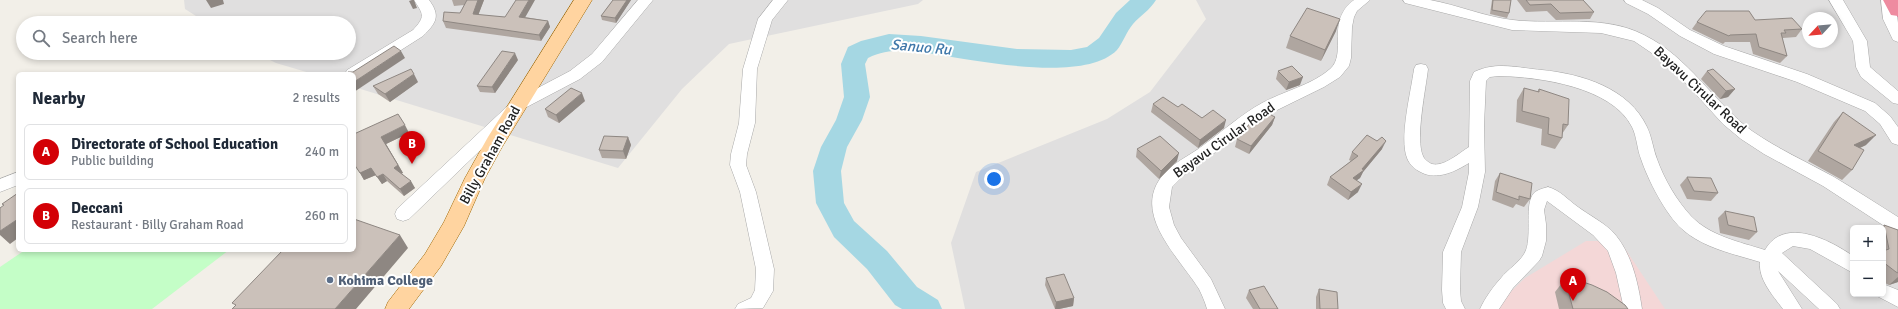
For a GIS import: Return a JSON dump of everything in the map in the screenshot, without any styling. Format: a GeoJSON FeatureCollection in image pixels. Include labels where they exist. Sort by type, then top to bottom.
{"type":"FeatureCollection","features":[{"type":"Feature","properties":{"kind":"highway"},"geometry":{"type":"LineString","coordinates":[[1893,0],[1898,10]]}},
{"type":"Feature","properties":{"kind":"main road","name":"Billy Graham Road"},"geometry":{"type":"LineString","coordinates":[[396,309],[433,260],[453,226],[475,178],[583,0]]}},
{"type":"Feature","properties":{"kind":"street"},"geometry":{"type":"LineString","coordinates":[[355,72],[418,33],[427,24],[430,16],[429,9],[421,0]]}},
{"type":"Feature","properties":{"kind":"street"},"geometry":{"type":"LineString","coordinates":[[403,214],[518,106],[575,75],[597,58],[646,0]]}},
{"type":"Feature","properties":{"kind":"street"},"geometry":{"type":"LineString","coordinates":[[744,309],[757,303],[764,291],[765,269],[748,192],[738,165],[739,154],[747,122],[750,69],[765,19],[781,0]]}},
{"type":"Feature","properties":{"kind":"street","name":"Bayavu Cirular Road"},"geometry":{"type":"LineString","coordinates":[[1216,309],[1206,286],[1179,248],[1162,215],[1161,193],[1166,183],[1177,171],[1253,116],[1281,100],[1319,84],[1337,72],[1343,64],[1346,16],[1354,5],[1363,0]]}},
{"type":"Feature","properties":{"kind":"street","name":"Bayavu Cirular Road"},"geometry":{"type":"LineString","coordinates":[[1410,0],[1512,25],[1601,28],[1626,33],[1639,38],[1664,54],[1686,74],[1728,120],[1747,135],[1770,150],[1829,182],[1898,226]]}},
{"type":"Feature","properties":{"kind":"street"},"geometry":{"type":"LineString","coordinates":[[1631,0],[1712,47],[1802,78],[1870,107],[1885,120],[1898,139]]}},
{"type":"Feature","properties":{"kind":"street"},"geometry":{"type":"LineString","coordinates":[[1836,0],[1851,23],[1860,41],[1863,67],[1866,73],[1898,99]]}},
{"type":"Feature","properties":{"kind":"street"},"geometry":{"type":"LineString","coordinates":[[1888,0],[1887,13],[1893,30],[1898,37]]}},
{"type":"Feature","properties":{"kind":"street"},"geometry":{"type":"LineString","coordinates":[[1421,69],[1412,144],[1415,157],[1419,163],[1426,168],[1435,170],[1442,168],[1477,150]]}},
{"type":"Feature","properties":{"kind":"street"},"geometry":{"type":"LineString","coordinates":[[1456,309],[1452,303],[1451,290],[1452,252],[1470,206],[1478,172],[1476,125],[1478,81],[1479,76],[1485,72],[1497,71],[1542,75],[1570,81],[1596,89],[1612,96],[1631,112],[1640,130],[1649,160],[1658,179],[1673,205],[1688,224],[1700,232],[1724,243],[1770,256],[1831,309]]}},
{"type":"Feature","properties":{"kind":"street"},"geometry":{"type":"LineString","coordinates":[[0,186],[16,179]]}},
{"type":"Feature","properties":{"kind":"street"},"geometry":{"type":"LineString","coordinates":[[1489,309],[1507,283],[1533,256],[1537,241],[1538,224],[1536,210],[1540,197],[1548,193],[1556,197],[1567,208],[1588,222],[1610,240],[1621,261],[1633,309]]}},
{"type":"Feature","properties":{"kind":"street"},"geometry":{"type":"LineString","coordinates":[[1793,309],[1769,270],[1770,256],[1775,249],[1787,240],[1801,239],[1841,256],[1850,264]]}},
{"type":"Feature","properties":{"kind":"street"},"geometry":{"type":"LineString","coordinates":[[1886,293],[1898,299]]}},
{"type":"Feature","properties":{"kind":"shaded area"},"geometry":{"type":"Polygon","coordinates":[[[184,0],[923,0],[918,4],[729,44],[682,89],[618,168],[356,88],[356,72],[306,72],[270,60],[356,60],[356,16],[196,16],[185,9],[184,0]]]}},
{"type":"Feature","properties":{"kind":"shaded area"},"geometry":{"type":"Polygon","coordinates":[[[1196,0],[1898,0],[1898,309],[965,309],[951,243],[976,172],[1107,119],[1150,92],[1206,19],[1196,0]]]}},
{"type":"Feature","properties":{"kind":"shaded area"},"geometry":{"type":"Polygon","coordinates":[[[1586,241],[1620,241],[1665,309],[1493,309],[1525,278],[1586,241]]]}},
{"type":"Feature","properties":{"kind":"green space"},"geometry":{"type":"Polygon","coordinates":[[[22,252],[226,252],[152,309],[0,309],[0,267],[22,252]]]}},
{"type":"Feature","properties":{"kind":"building"},"geometry":{"type":"Polygon","coordinates":[[[467,0],[478,0],[473,14],[505,17],[516,0],[529,0],[519,17],[548,21],[539,35],[443,21],[444,12],[460,13],[467,0]]]}},
{"type":"Feature","properties":{"kind":"building"},"geometry":{"type":"Polygon","coordinates":[[[613,0],[627,0],[615,18],[601,16],[613,0]]]}},
{"type":"Feature","properties":{"kind":"building"},"geometry":{"type":"Polygon","coordinates":[[[1493,0],[1511,0],[1509,13],[1492,10],[1493,0]]]}},
{"type":"Feature","properties":{"kind":"building"},"geometry":{"type":"Polygon","coordinates":[[[1526,0],[1583,0],[1594,12],[1560,13],[1551,4],[1530,5],[1526,0]]]}},
{"type":"Feature","properties":{"kind":"building"},"geometry":{"type":"Polygon","coordinates":[[[1307,8],[1340,19],[1325,50],[1290,36],[1307,8]]]}},
{"type":"Feature","properties":{"kind":"building"},"geometry":{"type":"Polygon","coordinates":[[[1706,11],[1749,11],[1755,20],[1792,18],[1802,29],[1784,30],[1786,33],[1781,33],[1787,56],[1759,47],[1756,34],[1729,36],[1697,22],[1706,11]]]}},
{"type":"Feature","properties":{"kind":"building"},"geometry":{"type":"Polygon","coordinates":[[[394,46],[401,51],[356,81],[356,72],[353,72],[394,46]]]}},
{"type":"Feature","properties":{"kind":"building"},"geometry":{"type":"Polygon","coordinates":[[[502,51],[515,53],[492,87],[477,86],[502,51]]]}},
{"type":"Feature","properties":{"kind":"building"},"geometry":{"type":"Polygon","coordinates":[[[1292,66],[1303,77],[1289,82],[1278,71],[1292,66]]]}},
{"type":"Feature","properties":{"kind":"building"},"geometry":{"type":"Polygon","coordinates":[[[411,69],[414,74],[385,94],[373,86],[411,69]]]}},
{"type":"Feature","properties":{"kind":"building"},"geometry":{"type":"Polygon","coordinates":[[[1713,69],[1735,89],[1726,91],[1707,71],[1713,69]]]}},
{"type":"Feature","properties":{"kind":"building"},"geometry":{"type":"Polygon","coordinates":[[[571,88],[582,93],[556,115],[545,109],[571,88]]]}},
{"type":"Feature","properties":{"kind":"building"},"geometry":{"type":"Polygon","coordinates":[[[1524,88],[1539,92],[1539,89],[1569,99],[1568,125],[1563,124],[1562,138],[1548,134],[1549,118],[1522,111],[1524,88]]]}},
{"type":"Feature","properties":{"kind":"building"},"geometry":{"type":"Polygon","coordinates":[[[1163,97],[1178,107],[1182,104],[1202,118],[1213,110],[1226,120],[1200,140],[1153,104],[1163,97]]]}},
{"type":"Feature","properties":{"kind":"building"},"geometry":{"type":"Polygon","coordinates":[[[1265,112],[1275,117],[1251,146],[1237,139],[1251,122],[1265,112]]]}},
{"type":"Feature","properties":{"kind":"building"},"geometry":{"type":"Polygon","coordinates":[[[1843,112],[1876,135],[1854,145],[1864,150],[1852,170],[1818,151],[1843,112]]]}},
{"type":"Feature","properties":{"kind":"building"},"geometry":{"type":"Polygon","coordinates":[[[398,114],[405,125],[381,137],[398,165],[394,168],[411,181],[400,189],[383,174],[377,177],[371,168],[360,173],[356,167],[356,133],[398,114]]]}},
{"type":"Feature","properties":{"kind":"building"},"geometry":{"type":"Polygon","coordinates":[[[1367,135],[1377,141],[1382,137],[1386,141],[1362,169],[1364,170],[1353,178],[1362,184],[1351,192],[1330,177],[1358,156],[1352,152],[1367,135]]]}},
{"type":"Feature","properties":{"kind":"building"},"geometry":{"type":"Polygon","coordinates":[[[604,136],[628,137],[623,151],[599,150],[604,136]]]}},
{"type":"Feature","properties":{"kind":"building"},"geometry":{"type":"Polygon","coordinates":[[[1160,136],[1179,153],[1161,171],[1137,149],[1160,136]]]}},
{"type":"Feature","properties":{"kind":"building"},"geometry":{"type":"Polygon","coordinates":[[[1500,173],[1532,183],[1530,199],[1519,196],[1519,200],[1496,192],[1500,173]]]}},
{"type":"Feature","properties":{"kind":"building"},"geometry":{"type":"Polygon","coordinates":[[[1687,177],[1711,178],[1718,193],[1694,191],[1687,177]]]}},
{"type":"Feature","properties":{"kind":"building"},"geometry":{"type":"Polygon","coordinates":[[[16,194],[16,220],[0,231],[0,208],[4,205],[2,204],[16,194]]]}},
{"type":"Feature","properties":{"kind":"building"},"geometry":{"type":"Polygon","coordinates":[[[1725,211],[1754,217],[1757,232],[1728,225],[1725,211]]]}},
{"type":"Feature","properties":{"kind":"building","name":"Kohima College"},"geometry":{"type":"Polygon","coordinates":[[[356,220],[400,235],[335,309],[232,309],[236,305],[232,303],[281,252],[356,252],[356,220]]]}},
{"type":"Feature","properties":{"kind":"building"},"geometry":{"type":"Polygon","coordinates":[[[1886,226],[1898,230],[1898,273],[1886,264],[1886,250],[1889,249],[1886,226]]]}},
{"type":"Feature","properties":{"kind":"building"},"geometry":{"type":"Polygon","coordinates":[[[1064,274],[1074,298],[1056,302],[1046,278],[1064,274]]]}},
{"type":"Feature","properties":{"kind":"building"},"geometry":{"type":"Polygon","coordinates":[[[1565,279],[1580,281],[1607,292],[1625,305],[1628,309],[1573,309],[1565,279]]]}},
{"type":"Feature","properties":{"kind":"building"},"geometry":{"type":"Polygon","coordinates":[[[1264,286],[1278,309],[1260,309],[1249,290],[1264,286]]]}},
{"type":"Feature","properties":{"kind":"building"},"geometry":{"type":"Polygon","coordinates":[[[1319,289],[1337,292],[1338,309],[1320,309],[1319,289]]]}},
{"type":"Feature","properties":{"kind":"waterway","name":"Sanuo Ru"},"geometry":{"type":"LineString","coordinates":[[927,309],[906,296],[877,260],[844,229],[830,203],[827,171],[834,147],[849,120],[857,97],[853,64],[857,53],[870,47],[889,42],[921,44],[1017,58],[1071,59],[1094,54],[1108,44],[1124,19],[1144,0]]}},
{"type":"Feature","properties":{"kind":"place","name":"Deccani"},"geometry":{"type":"Point","coordinates":[412,164]}},
{"type":"Feature","properties":{"kind":"place","name":"Kohima College"},"geometry":{"type":"Point","coordinates":[330,280]}},
{"type":"Feature","properties":{"kind":"place","name":"Directorate of School Education"},"geometry":{"type":"Point","coordinates":[1573,301]}}]}
